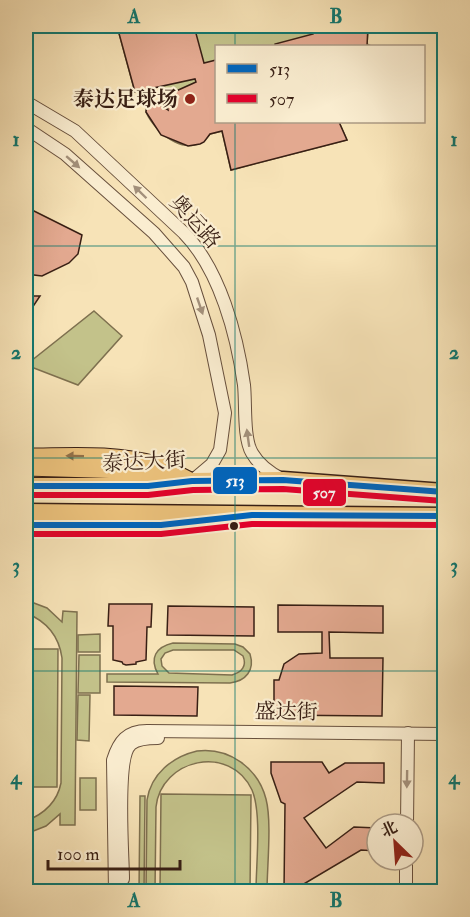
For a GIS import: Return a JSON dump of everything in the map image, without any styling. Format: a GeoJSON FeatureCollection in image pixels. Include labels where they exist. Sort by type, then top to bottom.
{"type":"FeatureCollection","features":[{"type":"Feature","properties":{"kind":"highway","name":"泰达大街"},"geometry":{"type":"LineString","coordinates":[[26,486],[147,486],[192,481],[284,480],[444,492]]}},
{"type":"Feature","properties":{"kind":"highway"},"geometry":{"type":"LineString","coordinates":[[26,512],[444,516]]}},
{"type":"Feature","properties":{"kind":"main road"},"geometry":{"type":"LineString","coordinates":[[26,456],[136,459],[157,464],[192,481]]}},
{"type":"Feature","properties":{"kind":"main road"},"geometry":{"type":"LineString","coordinates":[[26,468],[126,471],[192,481]]}},
{"type":"Feature","properties":{"kind":"main road"},"geometry":{"type":"LineString","coordinates":[[26,525],[161,525],[252,515]]}},
{"type":"Feature","properties":{"kind":"street","name":"奥运路"},"geometry":{"type":"LineString","coordinates":[[26,102],[75,131],[184,233],[206,260],[223,302],[236,348],[244,385],[250,451],[268,472],[284,480]]}},
{"type":"Feature","properties":{"kind":"street","name":"奥运路"},"geometry":{"type":"LineString","coordinates":[[26,128],[65,154],[154,233],[177,259],[192,282],[209,335],[225,413],[220,450],[212,465],[192,481]]}},
{"type":"Feature","properties":{"kind":"street","name":"盛达街"},"geometry":{"type":"LineString","coordinates":[[129,740],[147,738],[408,737],[444,734]]}},
{"type":"Feature","properties":{"kind":"street","name":"盛达街"},"geometry":{"type":"LineString","coordinates":[[408,737],[444,740]]}},
{"type":"Feature","properties":{"kind":"street"},"geometry":{"type":"LineString","coordinates":[[407,812],[408,737]]}},
{"type":"Feature","properties":{"kind":"street"},"geometry":{"type":"LineString","coordinates":[[115,891],[112,770],[116,751],[129,740]]}},
{"type":"Feature","properties":{"kind":"street"},"geometry":{"type":"LineString","coordinates":[[123,891],[121,779],[123,759],[129,740]]}},
{"type":"Feature","properties":{"kind":"street"},"geometry":{"type":"LineString","coordinates":[[406,872],[406,891]]}},
{"type":"Feature","properties":{"kind":"lane"},"geometry":{"type":"LineString","coordinates":[[26,855],[29,868],[29,891]]}},
{"type":"Feature","properties":{"kind":"shaded area","name":"泰达足球场"},"geometry":{"type":"Polygon","coordinates":[[[117,26],[380,26],[368,31],[367,44],[369,45],[215,45],[215,123],[339,123],[347,140],[231,170],[222,131],[210,134],[202,142],[193,145],[175,142],[158,129],[146,112],[147,104],[154,101],[160,105],[165,98],[163,86],[135,92],[117,26]]]}},
{"type":"Feature","properties":{"kind":"shaded area"},"geometry":{"type":"Polygon","coordinates":[[[94,311],[122,336],[78,385],[26,365],[94,311]]]}},
{"type":"Feature","properties":{"kind":"shaded area"},"geometry":{"type":"Polygon","coordinates":[[[26,600],[47,608],[62,622],[63,611],[77,612],[75,825],[60,825],[60,814],[46,826],[26,834],[26,821],[49,807],[61,783],[62,658],[55,636],[40,620],[26,613],[26,600]]]}},
{"type":"Feature","properties":{"kind":"shaded area"},"geometry":{"type":"Polygon","coordinates":[[[100,634],[100,652],[78,652],[78,635],[100,634]]]}},
{"type":"Feature","properties":{"kind":"shaded area"},"geometry":{"type":"Polygon","coordinates":[[[173,643],[235,644],[243,647],[250,654],[250,670],[241,680],[230,683],[107,682],[107,674],[158,674],[154,658],[158,650],[173,643]],[[173,650],[165,653],[161,659],[162,666],[169,673],[232,675],[244,666],[243,656],[234,650],[173,650]]]}},
{"type":"Feature","properties":{"kind":"shaded area"},"geometry":{"type":"Polygon","coordinates":[[[26,649],[58,649],[57,787],[26,787],[26,649]]]}},
{"type":"Feature","properties":{"kind":"shaded area"},"geometry":{"type":"Polygon","coordinates":[[[79,655],[100,655],[100,693],[78,693],[79,655]]]}},
{"type":"Feature","properties":{"kind":"shaded area"},"geometry":{"type":"Polygon","coordinates":[[[78,695],[90,695],[89,741],[77,740],[78,695]]]}},
{"type":"Feature","properties":{"kind":"shaded area"},"geometry":{"type":"Polygon","coordinates":[[[197,751],[220,752],[231,756],[249,769],[262,788],[269,820],[267,891],[256,891],[258,825],[252,790],[242,775],[228,766],[213,762],[198,763],[183,768],[170,777],[161,791],[156,807],[155,891],[146,891],[149,791],[158,775],[171,762],[197,751]]]}},
{"type":"Feature","properties":{"kind":"shaded area"},"geometry":{"type":"Polygon","coordinates":[[[80,778],[96,778],[96,810],[80,810],[80,778]]]}},
{"type":"Feature","properties":{"kind":"shaded area"},"geometry":{"type":"Polygon","coordinates":[[[161,794],[251,795],[250,891],[160,891],[161,794]]]}},
{"type":"Feature","properties":{"kind":"shaded area"},"geometry":{"type":"Polygon","coordinates":[[[140,796],[145,796],[144,892],[139,891],[140,796]]]}},
{"type":"Feature","properties":{"kind":"building","name":"泰达足球场"},"geometry":{"type":"Polygon","coordinates":[[[117,26],[194,26],[204,63],[215,60],[215,123],[339,123],[347,140],[231,170],[222,131],[210,134],[200,144],[188,146],[161,135],[146,112],[147,104],[154,101],[168,110],[165,96],[196,82],[195,79],[135,92],[117,26]]]}},
{"type":"Feature","properties":{"kind":"building"},"geometry":{"type":"Polygon","coordinates":[[[311,26],[368,26],[367,45],[275,45],[313,34],[311,26]]]}},
{"type":"Feature","properties":{"kind":"building"},"geometry":{"type":"Polygon","coordinates":[[[26,207],[82,235],[78,254],[69,263],[42,276],[26,274],[26,207]]]}},
{"type":"Feature","properties":{"kind":"building"},"geometry":{"type":"Polygon","coordinates":[[[26,296],[40,296],[26,317],[26,296]]]}},
{"type":"Feature","properties":{"kind":"building"},"geometry":{"type":"Polygon","coordinates":[[[109,604],[152,604],[151,627],[147,627],[146,660],[126,665],[113,660],[113,626],[108,626],[109,604]]]}},
{"type":"Feature","properties":{"kind":"building"},"geometry":{"type":"Polygon","coordinates":[[[278,605],[383,606],[383,633],[329,632],[330,658],[383,658],[382,716],[269,715],[269,705],[274,704],[274,680],[279,680],[284,664],[299,654],[322,653],[322,632],[278,632],[278,605]]]}},
{"type":"Feature","properties":{"kind":"building"},"geometry":{"type":"Polygon","coordinates":[[[168,606],[254,607],[254,636],[167,635],[168,606]]]}},
{"type":"Feature","properties":{"kind":"building"},"geometry":{"type":"Polygon","coordinates":[[[114,686],[198,687],[197,716],[114,715],[114,686]]]}},
{"type":"Feature","properties":{"kind":"building"},"geometry":{"type":"Polygon","coordinates":[[[271,762],[322,762],[329,773],[345,763],[384,763],[384,783],[357,782],[304,818],[326,848],[354,827],[365,827],[365,850],[361,850],[302,885],[307,891],[284,891],[285,804],[281,802],[271,773],[271,762]]]}},
{"type":"Feature","properties":{"kind":"transit line","name":"513"},"geometry":{"type":"LineString","coordinates":[[26,486],[148,486],[192,481],[283,480],[444,492]]}},
{"type":"Feature","properties":{"kind":"transit line","name":"507"},"geometry":{"type":"LineString","coordinates":[[26,495],[148,495],[193,490],[283,489],[443,501]]}},
{"type":"Feature","properties":{"kind":"transit line","name":"513"},"geometry":{"type":"LineString","coordinates":[[26,525],[161,525],[252,515],[444,516]]}},
{"type":"Feature","properties":{"kind":"transit line","name":"507"},"geometry":{"type":"LineString","coordinates":[[26,534],[161,534],[252,524],[444,525]]}},
{"type":"Feature","properties":{"kind":"place","name":"泰达足球场"},"geometry":{"type":"Point","coordinates":[190,99]}}]}
